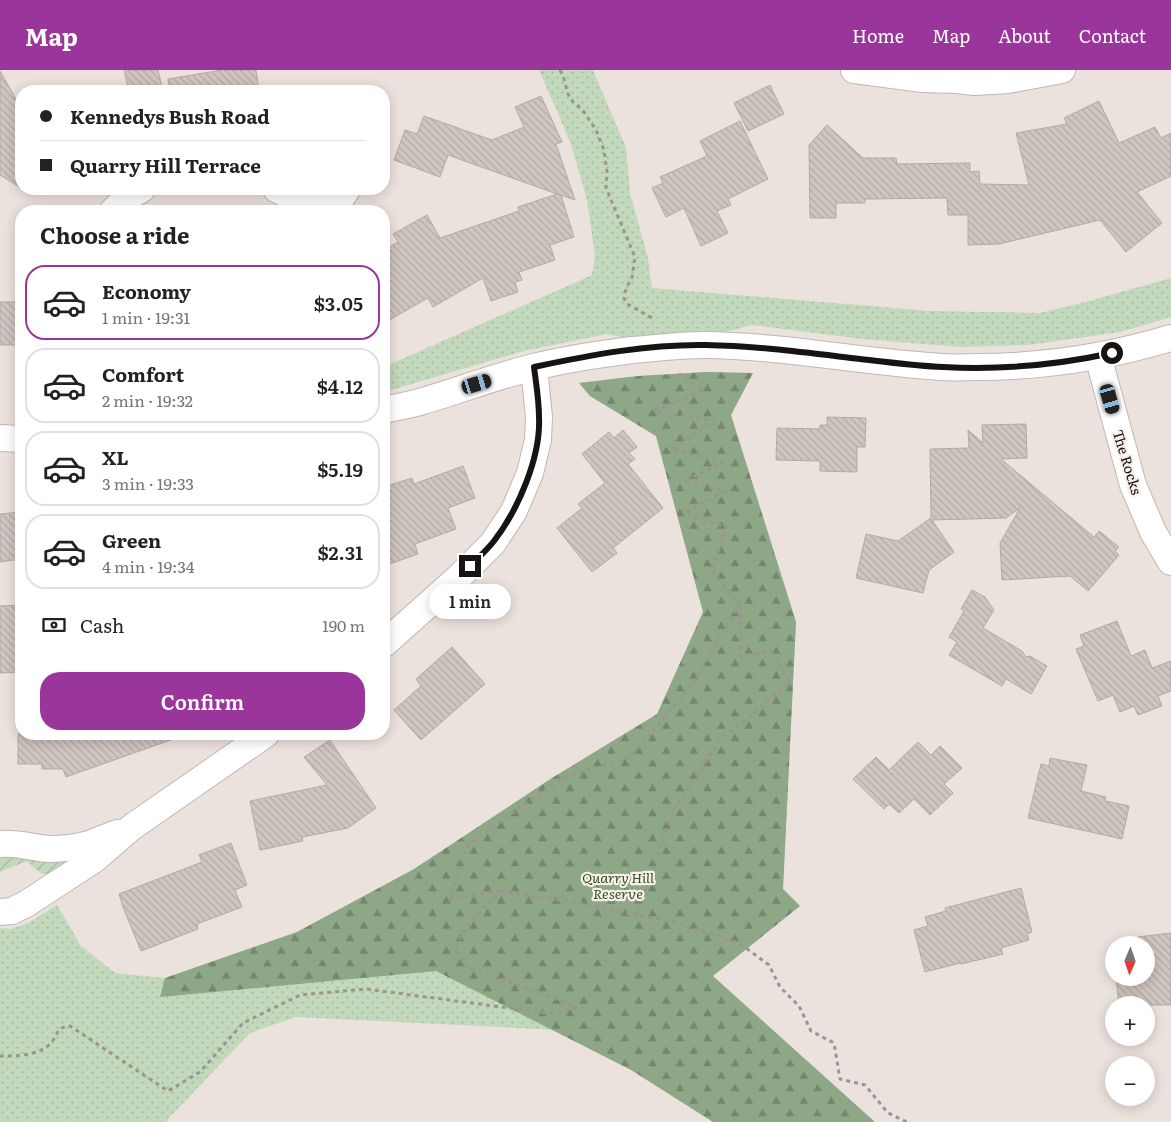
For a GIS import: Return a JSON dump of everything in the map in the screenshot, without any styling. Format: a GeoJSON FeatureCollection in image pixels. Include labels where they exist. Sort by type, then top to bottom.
{"type":"FeatureCollection","features":[{"type":"Feature","properties":{"kind":"street"},"geometry":{"type":"LineString","coordinates":[[854,70],[923,79],[948,75],[975,82],[1008,80],[1062,70]]}},
{"type":"Feature","properties":{"kind":"street"},"geometry":{"type":"LineString","coordinates":[[119,205],[132,195]]}},
{"type":"Feature","properties":{"kind":"street"},"geometry":{"type":"LineString","coordinates":[[288,195],[308,205]]}},
{"type":"Feature","properties":{"kind":"street"},"geometry":{"type":"LineString","coordinates":[[330,205],[336,203],[344,195]]}},
{"type":"Feature","properties":{"kind":"street"},"geometry":{"type":"LineString","coordinates":[[390,409],[421,402],[534,367],[578,358],[666,347],[739,346],[943,368],[1032,365],[1098,356],[1141,347],[1171,338]]}},
{"type":"Feature","properties":{"kind":"street","name":"The Rocks"},"geometry":{"type":"LineString","coordinates":[[1098,356],[1133,485],[1153,532],[1171,562]]}},
{"type":"Feature","properties":{"kind":"street"},"geometry":{"type":"LineString","coordinates":[[390,639],[458,578],[493,543],[514,511],[530,473],[538,440],[540,417],[534,367]]}},
{"type":"Feature","properties":{"kind":"street"},"geometry":{"type":"LineString","coordinates":[[0,438],[15,439]]}},
{"type":"Feature","properties":{"kind":"street"},"geometry":{"type":"LineString","coordinates":[[0,912],[12,911],[26,904],[95,859],[132,827],[257,740]]}},
{"type":"Feature","properties":{"kind":"street"},"geometry":{"type":"LineString","coordinates":[[0,844],[10,843],[51,849],[69,847],[88,844],[132,827]]}},
{"type":"Feature","properties":{"kind":"path"},"geometry":{"type":"LineString","coordinates":[[560,70],[572,102],[582,109],[596,130],[604,150],[607,172],[606,188],[635,257],[632,277],[624,298],[627,304],[658,322],[666,347],[669,367],[704,390],[654,411],[714,421],[671,449],[723,463],[684,481],[726,491],[685,513],[726,527],[712,571],[740,605],[741,656],[772,651],[790,682],[720,740],[673,811],[636,915]]}},
{"type":"Feature","properties":{"kind":"path"},"geometry":{"type":"LineString","coordinates":[[740,605],[694,683],[629,758],[565,777],[466,847],[450,898],[500,891],[582,903],[618,912],[667,920],[739,943],[769,965],[780,987],[799,1006],[811,1031],[834,1043],[840,1079],[865,1085],[888,1113],[907,1122]]}},
{"type":"Feature","properties":{"kind":"path"},"geometry":{"type":"LineString","coordinates":[[0,1056],[16,1056],[39,1052],[51,1044],[63,1026],[70,1026],[168,1091],[200,1072],[243,1022],[300,995],[366,988],[555,1014],[576,1008],[552,997],[465,966],[455,948],[466,927],[500,891]]}},
{"type":"Feature","properties":{"kind":"green space"},"geometry":{"type":"Polygon","coordinates":[[[539,70],[593,70],[626,148],[630,193],[648,258],[652,288],[931,311],[1040,313],[1171,278],[1171,317],[1120,332],[1029,345],[961,347],[862,339],[752,325],[666,347],[607,334],[524,351],[390,390],[390,364],[592,275],[595,256],[587,200],[571,144],[539,70]]]}},
{"type":"Feature","properties":{"kind":"green space","name":"Quarry Hill Reserve"},"geometry":{"type":"Polygon","coordinates":[[[707,372],[753,373],[731,415],[796,622],[783,889],[800,906],[621,1033],[296,1017],[250,1033],[167,1122],[0,1122],[0,928],[11,929],[30,922],[57,905],[81,946],[115,973],[165,978],[297,932],[414,869],[552,778],[657,715],[703,612],[656,436],[590,396],[579,383],[638,376],[707,372]]]}},
{"type":"Feature","properties":{"kind":"green space","name":"Quarry Hill Reserve"},"geometry":{"type":"Polygon","coordinates":[[[707,372],[753,373],[731,415],[796,622],[783,889],[800,906],[713,976],[875,1122],[713,1122],[631,1070],[436,971],[160,997],[165,978],[297,932],[414,869],[552,778],[657,714],[703,612],[656,436],[590,396],[579,383],[638,376],[707,372]]]}},
{"type":"Feature","properties":{"kind":"green space"},"geometry":{"type":"Polygon","coordinates":[[[78,854],[51,875],[40,872],[27,861],[0,872],[0,855],[78,854]]]}},
{"type":"Feature","properties":{"kind":"building"},"geometry":{"type":"Polygon","coordinates":[[[124,70],[158,70],[162,85],[128,85],[124,70]]]}},
{"type":"Feature","properties":{"kind":"building"},"geometry":{"type":"Polygon","coordinates":[[[222,70],[256,70],[258,85],[168,85],[168,79],[222,70]]]}},
{"type":"Feature","properties":{"kind":"building"},"geometry":{"type":"Polygon","coordinates":[[[0,71],[15,97],[15,184],[0,175],[0,71]]]}},
{"type":"Feature","properties":{"kind":"building"},"geometry":{"type":"Polygon","coordinates":[[[770,85],[784,114],[748,131],[734,103],[770,85]]]}},
{"type":"Feature","properties":{"kind":"building"},"geometry":{"type":"Polygon","coordinates":[[[541,96],[562,142],[556,144],[575,200],[561,195],[574,237],[550,245],[555,260],[519,272],[522,280],[515,282],[518,292],[491,301],[483,278],[433,307],[428,298],[390,320],[390,247],[398,242],[393,234],[427,215],[440,238],[519,211],[518,207],[557,194],[448,155],[440,177],[394,160],[405,130],[417,134],[424,116],[492,140],[524,127],[515,107],[541,96]]]}},
{"type":"Feature","properties":{"kind":"building"},"geometry":{"type":"Polygon","coordinates":[[[1099,101],[1119,143],[1155,127],[1161,138],[1171,133],[1171,176],[1137,192],[1162,223],[1126,252],[1100,220],[999,244],[968,245],[968,215],[948,215],[947,198],[865,199],[865,203],[836,203],[836,218],[810,218],[809,145],[827,125],[863,158],[896,158],[897,164],[970,163],[970,172],[979,171],[980,184],[1029,185],[1016,133],[1067,124],[1064,118],[1099,101]]]}},
{"type":"Feature","properties":{"kind":"building"},"geometry":{"type":"Polygon","coordinates":[[[740,121],[768,179],[728,199],[731,205],[717,211],[728,233],[701,246],[684,208],[666,217],[652,188],[663,183],[660,177],[707,156],[700,141],[740,121]]]}},
{"type":"Feature","properties":{"kind":"building"},"geometry":{"type":"Polygon","coordinates":[[[0,302],[15,302],[15,345],[0,345],[0,302]]]}},
{"type":"Feature","properties":{"kind":"building"},"geometry":{"type":"Polygon","coordinates":[[[827,417],[866,418],[865,447],[857,447],[857,472],[820,471],[820,461],[776,460],[777,428],[820,429],[820,425],[827,425],[827,417]]]}},
{"type":"Feature","properties":{"kind":"building"},"geometry":{"type":"Polygon","coordinates":[[[1026,424],[1027,458],[1001,459],[1094,537],[1099,531],[1119,547],[1115,551],[1119,555],[1088,591],[1070,576],[1002,580],[1000,543],[1020,508],[1006,518],[932,520],[954,552],[929,570],[923,593],[856,578],[866,534],[898,541],[931,518],[930,449],[969,448],[968,430],[983,443],[982,425],[1026,424]]]}},
{"type":"Feature","properties":{"kind":"building"},"geometry":{"type":"Polygon","coordinates":[[[623,430],[637,447],[629,453],[635,459],[628,464],[663,508],[613,548],[617,553],[592,572],[557,528],[582,508],[578,504],[605,483],[582,454],[609,432],[614,438],[623,430]]]}},
{"type":"Feature","properties":{"kind":"building"},"geometry":{"type":"Polygon","coordinates":[[[463,466],[475,498],[448,508],[456,529],[415,544],[418,554],[390,564],[390,485],[412,478],[414,484],[463,466]]]}},
{"type":"Feature","properties":{"kind":"building"},"geometry":{"type":"Polygon","coordinates":[[[15,513],[15,560],[0,562],[0,514],[15,513]]]}},
{"type":"Feature","properties":{"kind":"building"},"geometry":{"type":"Polygon","coordinates":[[[972,590],[985,597],[994,610],[983,628],[1022,651],[1026,657],[1030,656],[1047,666],[1031,694],[1006,679],[1002,686],[949,655],[957,642],[949,637],[964,611],[961,609],[972,590]]]}},
{"type":"Feature","properties":{"kind":"building"},"geometry":{"type":"Polygon","coordinates":[[[15,605],[15,672],[0,673],[0,606],[15,605]]]}},
{"type":"Feature","properties":{"kind":"building"},"geometry":{"type":"Polygon","coordinates":[[[1117,621],[1131,656],[1145,650],[1152,668],[1171,661],[1171,691],[1158,696],[1162,706],[1138,715],[1134,706],[1120,712],[1113,695],[1098,701],[1076,649],[1084,646],[1080,635],[1117,621]]]}},
{"type":"Feature","properties":{"kind":"building"},"geometry":{"type":"Polygon","coordinates":[[[452,647],[485,684],[421,740],[394,710],[421,686],[416,679],[452,647]]]}},
{"type":"Feature","properties":{"kind":"building"},"geometry":{"type":"Polygon","coordinates":[[[18,740],[171,740],[66,777],[63,769],[42,769],[42,764],[18,764],[18,740]]]}},
{"type":"Feature","properties":{"kind":"building"},"geometry":{"type":"Polygon","coordinates":[[[330,740],[376,808],[348,828],[302,837],[303,841],[260,850],[250,801],[327,785],[304,757],[330,740]]]}},
{"type":"Feature","properties":{"kind":"building"},"geometry":{"type":"Polygon","coordinates":[[[918,742],[931,755],[940,746],[962,768],[944,784],[953,793],[930,815],[914,799],[899,813],[889,804],[884,809],[853,779],[876,757],[889,770],[918,742]]]}},
{"type":"Feature","properties":{"kind":"building"},"geometry":{"type":"Polygon","coordinates":[[[1050,758],[1087,765],[1081,791],[1106,797],[1105,801],[1129,806],[1122,839],[1028,818],[1041,764],[1049,766],[1050,758]]]}},
{"type":"Feature","properties":{"kind":"building"},"geometry":{"type":"Polygon","coordinates":[[[231,843],[247,885],[235,890],[242,907],[197,924],[198,929],[141,951],[119,894],[202,862],[199,855],[231,843]]]}},
{"type":"Feature","properties":{"kind":"building"},"geometry":{"type":"Polygon","coordinates":[[[1021,888],[1032,932],[1027,934],[1029,940],[1001,948],[1003,954],[925,972],[914,930],[928,926],[925,917],[946,911],[945,908],[1021,888]]]}},
{"type":"Feature","properties":{"kind":"building"},"geometry":{"type":"Polygon","coordinates":[[[1171,933],[1171,1005],[1155,1005],[1155,996],[1118,996],[1117,986],[1155,986],[1155,936],[1146,936],[1171,933]]]}},
{"type":"Feature","properties":{"kind":"route"},"geometry":{"type":"LineString","coordinates":[[470,566],[493,543],[514,511],[530,473],[538,440],[540,417],[534,367],[614,352],[704,345],[796,351],[943,368],[1032,365],[1112,353]]}}]}
